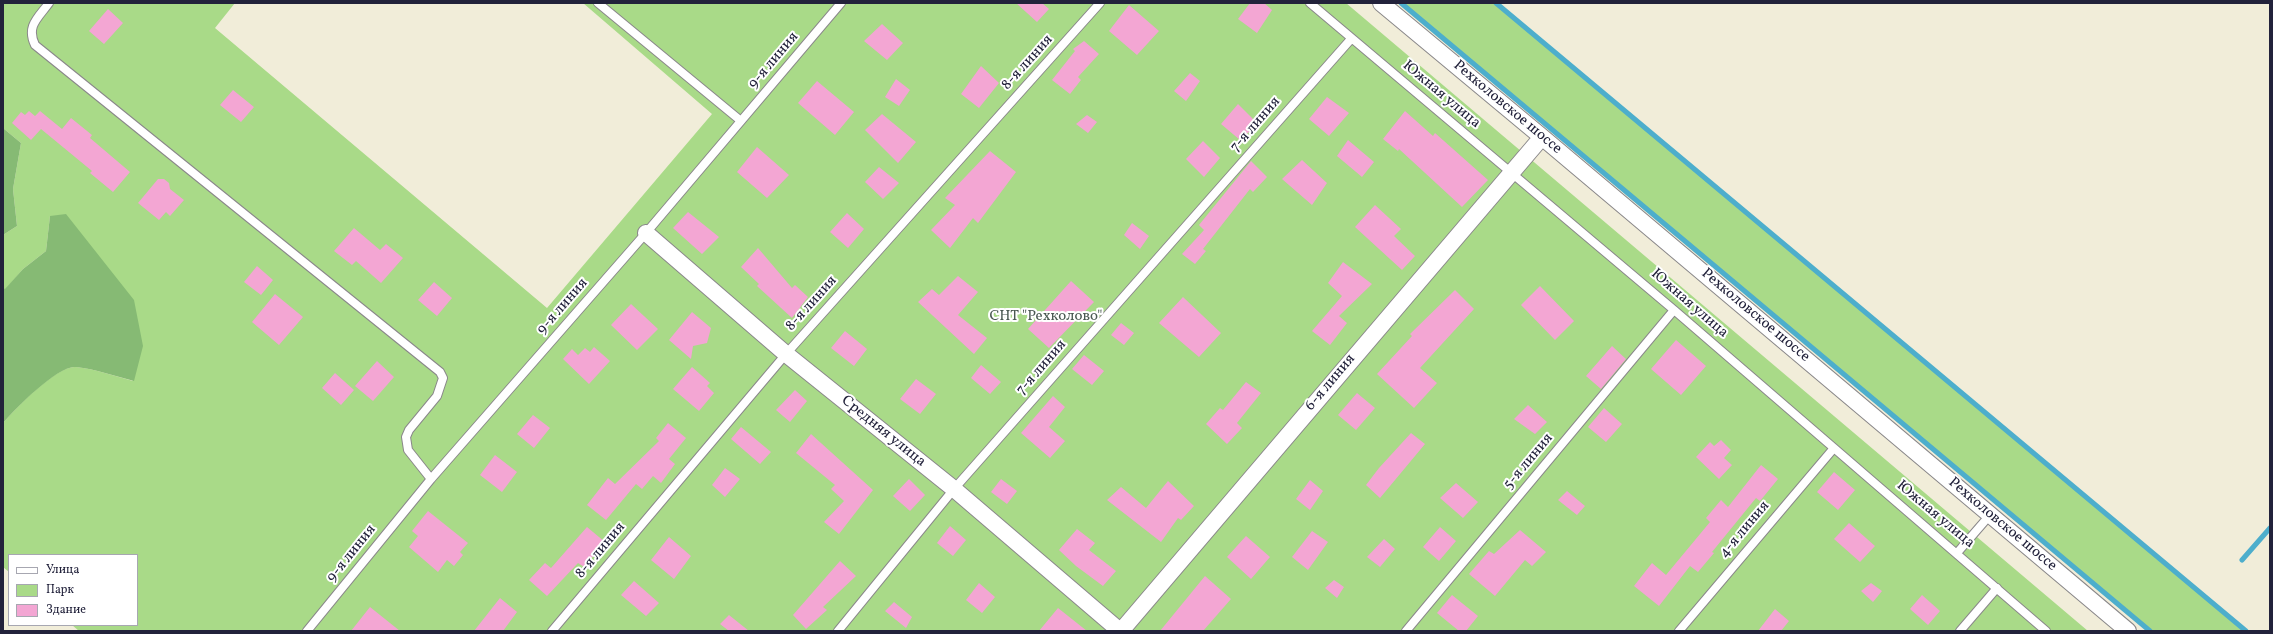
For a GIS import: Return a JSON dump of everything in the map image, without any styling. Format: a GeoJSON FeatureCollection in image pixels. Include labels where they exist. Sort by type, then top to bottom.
{"type":"FeatureCollection","features":[{"type":"Feature","properties":{"kind":"street","name":"Рехколовское шоссе"},"geometry":{"type":"LineString","coordinates":[[1381,3],[2128,631]]}},
{"type":"Feature","properties":{"kind":"street","name":"6-я линия"},"geometry":{"type":"LineString","coordinates":[[1120,631],[1542,137]]}},
{"type":"Feature","properties":{"kind":"street","name":"Средняя улица"},"geometry":{"type":"LineString","coordinates":[[646,233],[786,354],[954,489],[1120,631]]}},
{"type":"Feature","properties":{"kind":"lane"},"geometry":{"type":"LineString","coordinates":[[49,3],[33,24],[31,36],[35,45],[440,372],[443,378],[437,396],[409,430],[406,437],[408,450],[431,479]]}},
{"type":"Feature","properties":{"kind":"lane"},"geometry":{"type":"LineString","coordinates":[[598,3],[741,121]]}},
{"type":"Feature","properties":{"kind":"lane","name":"9-я линия"},"geometry":{"type":"LineString","coordinates":[[307,631],[431,479],[646,233],[841,3]]}},
{"type":"Feature","properties":{"kind":"lane","name":"8-я линия"},"geometry":{"type":"LineString","coordinates":[[552,631],[786,354],[1100,3]]}},
{"type":"Feature","properties":{"kind":"lane","name":"Южная улица"},"geometry":{"type":"LineString","coordinates":[[1310,3],[1674,310],[2046,631]]}},
{"type":"Feature","properties":{"kind":"lane","name":"7-я линия"},"geometry":{"type":"LineString","coordinates":[[838,631],[954,489],[1351,39]]}},
{"type":"Feature","properties":{"kind":"lane","name":"5-я линия"},"geometry":{"type":"LineString","coordinates":[[1406,631],[1674,310]]}},
{"type":"Feature","properties":{"kind":"lane","name":"4-я линия"},"geometry":{"type":"LineString","coordinates":[[1679,631],[1834,448]]}},
{"type":"Feature","properties":{"kind":"lane"},"geometry":{"type":"LineString","coordinates":[[1957,553],[1990,515]]}},
{"type":"Feature","properties":{"kind":"lane"},"geometry":{"type":"LineString","coordinates":[[1960,631],[1997,588]]}},
{"type":"Feature","properties":{"kind":"green space","name":"СНТ \"Рехколово\""},"geometry":{"type":"Polygon","coordinates":[[[3,3],[235,3],[215,28],[547,308],[712,114],[583,3],[1346,3],[2088,631],[79,631],[73,626],[138,626],[138,554],[8,554],[8,571],[3,567],[3,423],[37,389],[58,373],[68,368],[76,367],[90,369],[133,381],[50,216],[46,251],[23,269],[5,290],[3,288],[3,235],[17,226],[13,189],[21,143],[3,128],[3,3]]]}},
{"type":"Feature","properties":{"kind":"green space"},"geometry":{"type":"Polygon","coordinates":[[[1401,3],[1496,3],[2246,631],[2150,631],[1401,3]]]}},
{"type":"Feature","properties":{"kind":"green space"},"geometry":{"type":"Polygon","coordinates":[[[3,128],[21,143],[13,189],[17,226],[3,235],[3,128]]]}},
{"type":"Feature","properties":{"kind":"green space"},"geometry":{"type":"Polygon","coordinates":[[[66,214],[134,300],[143,346],[134,381],[90,369],[76,367],[68,368],[48,380],[37,389],[3,423],[3,288],[5,289],[23,269],[46,251],[50,216],[66,214]]]}},
{"type":"Feature","properties":{"kind":"building"},"geometry":{"type":"Polygon","coordinates":[[[1016,3],[1042,3],[1049,9],[1037,22],[1016,3]]]}},
{"type":"Feature","properties":{"kind":"building"},"geometry":{"type":"Polygon","coordinates":[[[1250,3],[1264,3],[1272,10],[1257,33],[1238,19],[1250,3]]]}},
{"type":"Feature","properties":{"kind":"building"},"geometry":{"type":"Polygon","coordinates":[[[1129,5],[1159,31],[1137,55],[1109,31],[1129,5]]]}},
{"type":"Feature","properties":{"kind":"building"},"geometry":{"type":"Polygon","coordinates":[[[108,9],[123,23],[104,44],[89,31],[108,9]]]}},
{"type":"Feature","properties":{"kind":"building"},"geometry":{"type":"Polygon","coordinates":[[[882,24],[903,43],[887,60],[864,41],[882,24]]]}},
{"type":"Feature","properties":{"kind":"building"},"geometry":{"type":"Polygon","coordinates":[[[1084,41],[1099,54],[1078,77],[1081,80],[1070,94],[1052,80],[1075,51],[1073,49],[1084,41]]]}},
{"type":"Feature","properties":{"kind":"building"},"geometry":{"type":"Polygon","coordinates":[[[981,66],[999,83],[979,108],[961,94],[981,66]]]}},
{"type":"Feature","properties":{"kind":"building"},"geometry":{"type":"Polygon","coordinates":[[[1190,73],[1200,81],[1186,101],[1174,91],[1190,73]]]}},
{"type":"Feature","properties":{"kind":"building"},"geometry":{"type":"Polygon","coordinates":[[[896,79],[910,90],[899,106],[885,97],[896,79]]]}},
{"type":"Feature","properties":{"kind":"building"},"geometry":{"type":"Polygon","coordinates":[[[817,81],[854,112],[835,135],[798,103],[817,81]]]}},
{"type":"Feature","properties":{"kind":"building"},"geometry":{"type":"Polygon","coordinates":[[[233,90],[254,107],[241,122],[220,105],[233,90]]]}},
{"type":"Feature","properties":{"kind":"building"},"geometry":{"type":"Polygon","coordinates":[[[1327,97],[1349,113],[1329,136],[1309,119],[1327,97]]]}},
{"type":"Feature","properties":{"kind":"building"},"geometry":{"type":"Polygon","coordinates":[[[1238,104],[1258,124],[1240,140],[1221,124],[1238,104]]]}},
{"type":"Feature","properties":{"kind":"building"},"geometry":{"type":"Polygon","coordinates":[[[29,111],[35,116],[40,111],[62,129],[71,118],[92,135],[90,138],[130,172],[113,192],[90,173],[92,171],[41,129],[31,140],[12,123],[21,112],[25,115],[29,111]]]}},
{"type":"Feature","properties":{"kind":"building"},"geometry":{"type":"Polygon","coordinates":[[[1405,111],[1433,136],[1435,133],[1488,180],[1462,207],[1399,149],[1398,151],[1383,139],[1405,111]]]}},
{"type":"Feature","properties":{"kind":"building"},"geometry":{"type":"Polygon","coordinates":[[[882,114],[916,142],[898,163],[865,130],[882,114]]]}},
{"type":"Feature","properties":{"kind":"building"},"geometry":{"type":"Polygon","coordinates":[[[1087,115],[1097,122],[1088,133],[1076,124],[1087,115]]]}},
{"type":"Feature","properties":{"kind":"building"},"geometry":{"type":"Polygon","coordinates":[[[1348,140],[1374,162],[1362,177],[1337,156],[1348,140]]]}},
{"type":"Feature","properties":{"kind":"building"},"geometry":{"type":"Polygon","coordinates":[[[1203,141],[1220,158],[1204,177],[1186,159],[1203,141]]]}},
{"type":"Feature","properties":{"kind":"building"},"geometry":{"type":"Polygon","coordinates":[[[757,147],[789,175],[767,198],[737,172],[757,147]]]}},
{"type":"Feature","properties":{"kind":"building"},"geometry":{"type":"Polygon","coordinates":[[[990,151],[1016,172],[978,223],[973,218],[950,248],[931,230],[955,205],[945,198],[990,151]]]}},
{"type":"Feature","properties":{"kind":"building"},"geometry":{"type":"Polygon","coordinates":[[[1302,160],[1327,183],[1312,205],[1282,179],[1302,160]]]}},
{"type":"Feature","properties":{"kind":"building"},"geometry":{"type":"Polygon","coordinates":[[[1251,161],[1267,177],[1253,192],[1250,189],[1203,249],[1206,251],[1195,264],[1182,254],[1204,230],[1199,225],[1251,161]]]}},
{"type":"Feature","properties":{"kind":"building"},"geometry":{"type":"Polygon","coordinates":[[[879,167],[899,183],[883,199],[865,182],[879,167]]]}},
{"type":"Feature","properties":{"kind":"building"},"geometry":{"type":"Polygon","coordinates":[[[158,179],[164,179],[169,183],[170,189],[184,200],[170,216],[166,212],[159,220],[138,203],[158,179]]]}},
{"type":"Feature","properties":{"kind":"building"},"geometry":{"type":"Polygon","coordinates":[[[1375,205],[1401,229],[1394,236],[1415,256],[1402,270],[1355,227],[1375,205]]]}},
{"type":"Feature","properties":{"kind":"building"},"geometry":{"type":"Polygon","coordinates":[[[688,212],[719,237],[702,254],[673,228],[688,212]]]}},
{"type":"Feature","properties":{"kind":"building"},"geometry":{"type":"Polygon","coordinates":[[[847,213],[864,229],[848,248],[830,232],[847,213]]]}},
{"type":"Feature","properties":{"kind":"building"},"geometry":{"type":"Polygon","coordinates":[[[1132,223],[1149,236],[1140,249],[1124,235],[1132,223]]]}},
{"type":"Feature","properties":{"kind":"building"},"geometry":{"type":"Polygon","coordinates":[[[354,228],[380,250],[386,244],[403,258],[381,283],[356,261],[352,265],[334,251],[354,228]]]}},
{"type":"Feature","properties":{"kind":"building"},"geometry":{"type":"Polygon","coordinates":[[[758,248],[792,288],[795,285],[808,297],[792,318],[757,286],[759,284],[741,267],[758,248]]]}},
{"type":"Feature","properties":{"kind":"building"},"geometry":{"type":"Polygon","coordinates":[[[1343,262],[1372,284],[1339,316],[1347,323],[1330,345],[1312,331],[1342,296],[1328,283],[1343,262]]]}},
{"type":"Feature","properties":{"kind":"building"},"geometry":{"type":"Polygon","coordinates":[[[257,266],[273,280],[261,295],[244,282],[257,266]]]}},
{"type":"Feature","properties":{"kind":"building"},"geometry":{"type":"Polygon","coordinates":[[[958,276],[978,292],[958,315],[987,338],[974,354],[918,302],[932,289],[939,295],[958,276]]]}},
{"type":"Feature","properties":{"kind":"building"},"geometry":{"type":"Polygon","coordinates":[[[1071,281],[1094,302],[1049,348],[1028,329],[1071,281]]]}},
{"type":"Feature","properties":{"kind":"building"},"geometry":{"type":"Polygon","coordinates":[[[434,282],[452,298],[437,316],[418,300],[434,282]]]}},
{"type":"Feature","properties":{"kind":"building"},"geometry":{"type":"Polygon","coordinates":[[[1540,286],[1574,321],[1555,340],[1521,305],[1540,286]]]}},
{"type":"Feature","properties":{"kind":"building"},"geometry":{"type":"Polygon","coordinates":[[[1455,290],[1474,309],[1420,368],[1437,383],[1414,408],[1377,374],[1412,336],[1410,334],[1455,290]]]}},
{"type":"Feature","properties":{"kind":"building"},"geometry":{"type":"Polygon","coordinates":[[[275,294],[303,317],[279,345],[252,322],[275,294]]]}},
{"type":"Feature","properties":{"kind":"building"},"geometry":{"type":"Polygon","coordinates":[[[1183,297],[1221,333],[1199,357],[1159,323],[1183,297]]]}},
{"type":"Feature","properties":{"kind":"building"},"geometry":{"type":"Polygon","coordinates":[[[631,304],[658,329],[637,350],[611,325],[631,304]]]}},
{"type":"Feature","properties":{"kind":"building"},"geometry":{"type":"Polygon","coordinates":[[[692,312],[711,328],[707,343],[693,346],[691,359],[669,340],[692,312]]]}},
{"type":"Feature","properties":{"kind":"building"},"geometry":{"type":"Polygon","coordinates":[[[1121,323],[1134,333],[1124,345],[1111,335],[1121,323]]]}},
{"type":"Feature","properties":{"kind":"building"},"geometry":{"type":"Polygon","coordinates":[[[845,331],[867,349],[854,366],[831,348],[845,331]]]}},
{"type":"Feature","properties":{"kind":"building"},"geometry":{"type":"Polygon","coordinates":[[[1676,340],[1706,366],[1681,395],[1651,369],[1676,340]]]}},
{"type":"Feature","properties":{"kind":"building"},"geometry":{"type":"Polygon","coordinates":[[[1612,346],[1626,359],[1601,389],[1586,376],[1612,346]]]}},
{"type":"Feature","properties":{"kind":"building"},"geometry":{"type":"Polygon","coordinates":[[[594,347],[610,361],[589,384],[563,359],[572,349],[578,355],[585,348],[590,352],[594,347]]]}},
{"type":"Feature","properties":{"kind":"building"},"geometry":{"type":"Polygon","coordinates":[[[1084,355],[1104,371],[1092,385],[1072,369],[1084,355]]]}},
{"type":"Feature","properties":{"kind":"building"},"geometry":{"type":"Polygon","coordinates":[[[377,361],[394,377],[373,401],[355,386],[377,361]]]}},
{"type":"Feature","properties":{"kind":"building"},"geometry":{"type":"Polygon","coordinates":[[[981,365],[1001,382],[990,394],[971,378],[981,365]]]}},
{"type":"Feature","properties":{"kind":"building"},"geometry":{"type":"Polygon","coordinates":[[[692,367],[710,383],[707,386],[714,393],[699,411],[673,389],[692,367]]]}},
{"type":"Feature","properties":{"kind":"building"},"geometry":{"type":"Polygon","coordinates":[[[335,373],[354,390],[341,405],[322,388],[335,373]]]}},
{"type":"Feature","properties":{"kind":"building"},"geometry":{"type":"Polygon","coordinates":[[[916,379],[936,394],[920,414],[900,399],[916,379]]]}},
{"type":"Feature","properties":{"kind":"building"},"geometry":{"type":"Polygon","coordinates":[[[1246,382],[1261,393],[1237,423],[1242,428],[1227,444],[1206,424],[1220,408],[1223,410],[1246,382]]]}},
{"type":"Feature","properties":{"kind":"building"},"geometry":{"type":"Polygon","coordinates":[[[795,390],[807,401],[790,422],[776,410],[795,390]]]}},
{"type":"Feature","properties":{"kind":"building"},"geometry":{"type":"Polygon","coordinates":[[[1357,393],[1375,408],[1356,430],[1338,415],[1357,393]]]}},
{"type":"Feature","properties":{"kind":"building"},"geometry":{"type":"Polygon","coordinates":[[[1053,396],[1065,407],[1049,427],[1065,441],[1050,458],[1021,433],[1053,396]]]}},
{"type":"Feature","properties":{"kind":"building"},"geometry":{"type":"Polygon","coordinates":[[[1528,405],[1547,422],[1535,434],[1514,419],[1528,405]]]}},
{"type":"Feature","properties":{"kind":"building"},"geometry":{"type":"Polygon","coordinates":[[[1604,408],[1622,424],[1606,442],[1588,427],[1604,408]]]}},
{"type":"Feature","properties":{"kind":"building"},"geometry":{"type":"Polygon","coordinates":[[[533,415],[550,428],[534,448],[517,434],[533,415]]]}},
{"type":"Feature","properties":{"kind":"building"},"geometry":{"type":"Polygon","coordinates":[[[668,423],[686,438],[669,459],[675,464],[661,483],[653,476],[642,489],[636,484],[606,520],[587,505],[608,478],[615,484],[659,441],[656,438],[668,423]]]}},
{"type":"Feature","properties":{"kind":"building"},"geometry":{"type":"Polygon","coordinates":[[[741,427],[771,452],[760,464],[731,439],[741,427]]]}},
{"type":"Feature","properties":{"kind":"building"},"geometry":{"type":"Polygon","coordinates":[[[1411,433],[1425,444],[1380,498],[1366,485],[1379,468],[1411,433]]]}},
{"type":"Feature","properties":{"kind":"building"},"geometry":{"type":"Polygon","coordinates":[[[811,434],[873,490],[839,534],[824,522],[844,501],[831,489],[835,485],[796,453],[811,434]]]}},
{"type":"Feature","properties":{"kind":"building"},"geometry":{"type":"Polygon","coordinates":[[[1721,440],[1731,450],[1724,458],[1732,465],[1719,479],[1696,457],[1710,442],[1714,446],[1721,440]]]}},
{"type":"Feature","properties":{"kind":"building"},"geometry":{"type":"Polygon","coordinates":[[[495,455],[517,472],[502,492],[480,475],[495,455]]]}},
{"type":"Feature","properties":{"kind":"building"},"geometry":{"type":"Polygon","coordinates":[[[1761,465],[1778,479],[1760,501],[1756,498],[1712,552],[1714,553],[1698,572],[1690,566],[1659,606],[1634,586],[1652,563],[1666,575],[1710,522],[1706,518],[1721,500],[1728,507],[1761,465]]]}},
{"type":"Feature","properties":{"kind":"building"},"geometry":{"type":"Polygon","coordinates":[[[725,468],[740,479],[725,497],[712,485],[725,468]]]}},
{"type":"Feature","properties":{"kind":"building"},"geometry":{"type":"Polygon","coordinates":[[[1834,472],[1855,490],[1838,510],[1817,492],[1834,472]]]}},
{"type":"Feature","properties":{"kind":"building"},"geometry":{"type":"Polygon","coordinates":[[[909,479],[925,495],[910,511],[893,496],[909,479]]]}},
{"type":"Feature","properties":{"kind":"building"},"geometry":{"type":"Polygon","coordinates":[[[1001,479],[1017,491],[1007,504],[991,492],[1001,479]]]}},
{"type":"Feature","properties":{"kind":"building"},"geometry":{"type":"Polygon","coordinates":[[[1310,480],[1323,491],[1310,510],[1296,499],[1310,480]]]}},
{"type":"Feature","properties":{"kind":"building"},"geometry":{"type":"Polygon","coordinates":[[[1168,481],[1194,506],[1181,520],[1178,518],[1161,542],[1107,500],[1121,487],[1146,508],[1168,481]]]}},
{"type":"Feature","properties":{"kind":"building"},"geometry":{"type":"Polygon","coordinates":[[[1456,483],[1478,502],[1463,518],[1440,498],[1456,483]]]}},
{"type":"Feature","properties":{"kind":"building"},"geometry":{"type":"Polygon","coordinates":[[[1567,491],[1585,506],[1577,515],[1558,500],[1567,491]]]}},
{"type":"Feature","properties":{"kind":"building"},"geometry":{"type":"Polygon","coordinates":[[[428,511],[468,543],[460,552],[463,555],[454,566],[447,560],[438,572],[409,547],[418,536],[412,531],[428,511]]]}},
{"type":"Feature","properties":{"kind":"building"},"geometry":{"type":"Polygon","coordinates":[[[1849,523],[1875,546],[1860,562],[1834,539],[1849,523]]]}},
{"type":"Feature","properties":{"kind":"building"},"geometry":{"type":"Polygon","coordinates":[[[950,526],[966,540],[953,556],[937,543],[950,526]]]}},
{"type":"Feature","properties":{"kind":"building"},"geometry":{"type":"Polygon","coordinates":[[[587,527],[605,542],[584,567],[578,563],[547,596],[529,580],[545,563],[551,568],[587,527]]]}},
{"type":"Feature","properties":{"kind":"building"},"geometry":{"type":"Polygon","coordinates":[[[1440,527],[1456,541],[1439,561],[1423,547],[1440,527]]]}},
{"type":"Feature","properties":{"kind":"building"},"geometry":{"type":"Polygon","coordinates":[[[1077,529],[1095,543],[1089,550],[1116,571],[1103,586],[1076,566],[1059,550],[1077,529]]]}},
{"type":"Feature","properties":{"kind":"building"},"geometry":{"type":"Polygon","coordinates":[[[1520,530],[1546,552],[1532,566],[1525,560],[1495,596],[1469,574],[1489,551],[1494,554],[1520,530]]]}},
{"type":"Feature","properties":{"kind":"building"},"geometry":{"type":"Polygon","coordinates":[[[1312,531],[1328,542],[1308,570],[1292,557],[1312,531]]]}},
{"type":"Feature","properties":{"kind":"building"},"geometry":{"type":"Polygon","coordinates":[[[1246,536],[1270,557],[1251,579],[1227,557],[1246,536]]]}},
{"type":"Feature","properties":{"kind":"building"},"geometry":{"type":"Polygon","coordinates":[[[669,537],[691,556],[674,579],[651,560],[669,537]]]}},
{"type":"Feature","properties":{"kind":"building"},"geometry":{"type":"Polygon","coordinates":[[[1384,539],[1395,549],[1380,567],[1367,557],[1384,539]]]}},
{"type":"Feature","properties":{"kind":"building"},"geometry":{"type":"Polygon","coordinates":[[[840,561],[856,576],[823,607],[827,610],[806,629],[793,615],[840,561]]]}},
{"type":"Feature","properties":{"kind":"building"},"geometry":{"type":"Polygon","coordinates":[[[1205,576],[1231,599],[1203,631],[1160,631],[1205,576]]]}},
{"type":"Feature","properties":{"kind":"building"},"geometry":{"type":"Polygon","coordinates":[[[1334,580],[1344,587],[1337,598],[1325,588],[1334,580]]]}},
{"type":"Feature","properties":{"kind":"building"},"geometry":{"type":"Polygon","coordinates":[[[634,581],[659,603],[646,616],[621,595],[634,581]]]}},
{"type":"Feature","properties":{"kind":"building"},"geometry":{"type":"Polygon","coordinates":[[[979,583],[995,597],[982,613],[966,600],[979,583]]]}},
{"type":"Feature","properties":{"kind":"building"},"geometry":{"type":"Polygon","coordinates":[[[1871,583],[1882,591],[1873,602],[1861,591],[1871,583]]]}},
{"type":"Feature","properties":{"kind":"building"},"geometry":{"type":"Polygon","coordinates":[[[1452,595],[1478,616],[1466,631],[1459,631],[1437,613],[1452,595]]]}},
{"type":"Feature","properties":{"kind":"building"},"geometry":{"type":"Polygon","coordinates":[[[1922,595],[1940,611],[1928,625],[1910,609],[1922,595]]]}},
{"type":"Feature","properties":{"kind":"building"},"geometry":{"type":"Polygon","coordinates":[[[500,598],[517,612],[503,631],[474,631],[500,598]]]}},
{"type":"Feature","properties":{"kind":"building"},"geometry":{"type":"Polygon","coordinates":[[[894,602],[912,617],[906,628],[885,611],[894,602]]]}},
{"type":"Feature","properties":{"kind":"building"},"geometry":{"type":"Polygon","coordinates":[[[370,607],[400,631],[351,631],[370,607]]]}},
{"type":"Feature","properties":{"kind":"building"},"geometry":{"type":"Polygon","coordinates":[[[1058,608],[1087,631],[1039,631],[1058,608]]]}},
{"type":"Feature","properties":{"kind":"building"},"geometry":{"type":"Polygon","coordinates":[[[1775,609],[1789,621],[1781,631],[1758,631],[1775,609]]]}},
{"type":"Feature","properties":{"kind":"building"},"geometry":{"type":"Polygon","coordinates":[[[729,615],[749,631],[729,631],[720,624],[729,615]]]}},
{"type":"Feature","properties":{"kind":"waterway"},"geometry":{"type":"LineString","coordinates":[[1401,3],[2150,631]]}},
{"type":"Feature","properties":{"kind":"waterway"},"geometry":{"type":"LineString","coordinates":[[1496,3],[2246,631]]}},
{"type":"Feature","properties":{"kind":"waterway"},"geometry":{"type":"LineString","coordinates":[[2242,560],[2270,528]]}}]}
